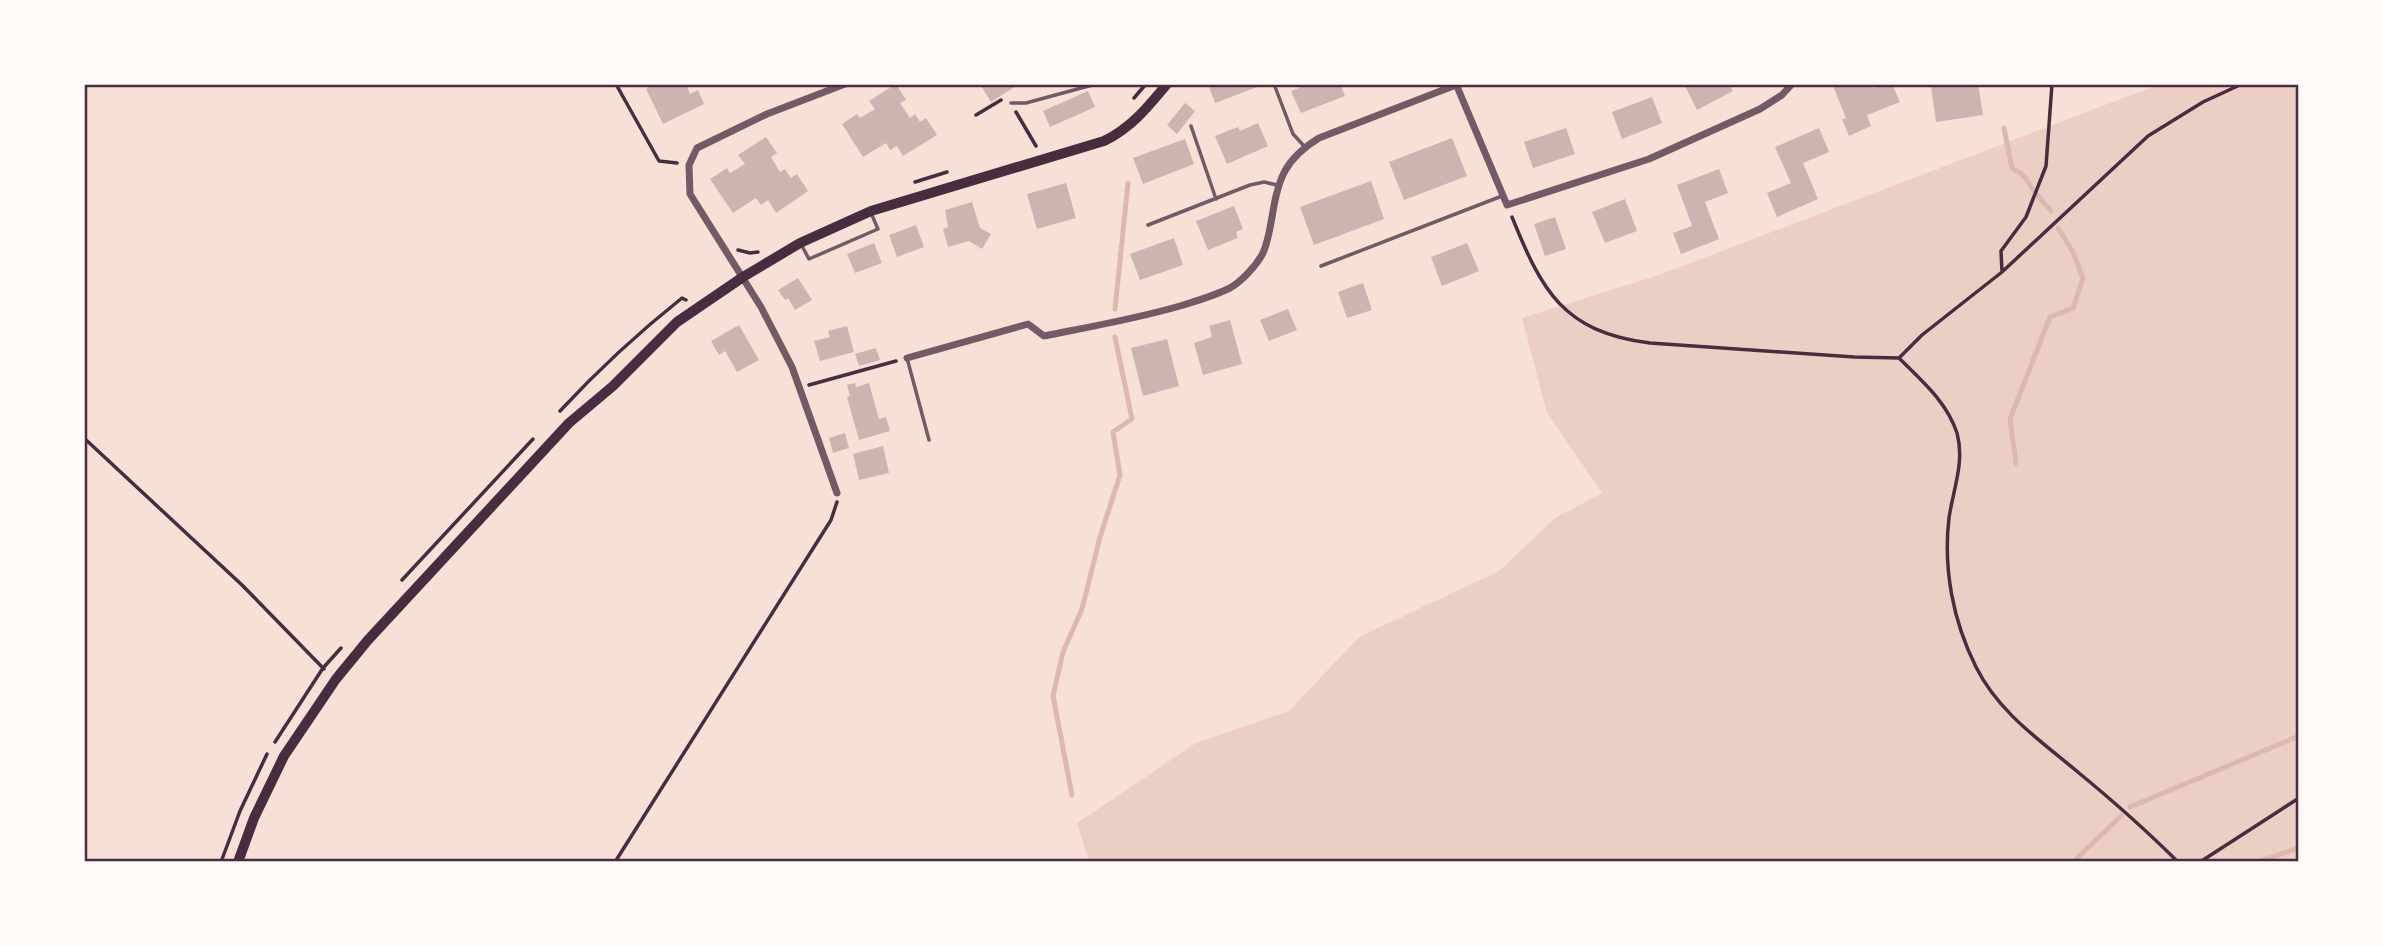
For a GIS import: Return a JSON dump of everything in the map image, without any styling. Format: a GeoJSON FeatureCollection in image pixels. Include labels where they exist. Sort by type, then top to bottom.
{"type":"FeatureCollection","features":[{"type":"Feature","properties":{"kind":"main road"},"geometry":{"type":"LineString","coordinates":[[237,862],[259,806],[284,756],[336,679],[569,423],[613,386],[677,322],[743,277],[800,243],[871,211],[1104,141],[1132,124],[1167,84]]}},
{"type":"Feature","properties":{"kind":"street"},"geometry":{"type":"LineString","coordinates":[[837,493],[792,367],[769,321],[690,194],[690,165],[697,148],[767,114],[845,84]]}},
{"type":"Feature","properties":{"kind":"street"},"geometry":{"type":"LineString","coordinates":[[906,358],[1028,324],[1044,336],[1143,317],[1206,298],[1231,287],[1249,272],[1263,253],[1277,185],[1286,167],[1305,147],[1319,138],[1456,84],[1507,205],[1649,159],[1760,109],[1782,95],[1792,84]]}},
{"type":"Feature","properties":{"kind":"lane"},"geometry":{"type":"LineString","coordinates":[[1011,103],[1026,103],[1096,84]]}},
{"type":"Feature","properties":{"kind":"lane"},"geometry":{"type":"LineString","coordinates":[[1274,84],[1293,134],[1305,147]]}},
{"type":"Feature","properties":{"kind":"lane"},"geometry":{"type":"LineString","coordinates":[[1191,126],[1216,199]]}},
{"type":"Feature","properties":{"kind":"lane"},"geometry":{"type":"LineString","coordinates":[[1148,225],[1264,182],[1277,185]]}},
{"type":"Feature","properties":{"kind":"lane"},"geometry":{"type":"LineString","coordinates":[[1321,265],[1503,195]]}},
{"type":"Feature","properties":{"kind":"lane"},"geometry":{"type":"LineString","coordinates":[[800,243],[809,259],[878,229],[871,211]]}},
{"type":"Feature","properties":{"kind":"lane"},"geometry":{"type":"LineString","coordinates":[[906,358],[929,440]]}},
{"type":"Feature","properties":{"kind":"path"},"geometry":{"type":"LineString","coordinates":[[620,84],[617,86],[659,161],[690,165]]}},
{"type":"Feature","properties":{"kind":"path"},"geometry":{"type":"LineString","coordinates":[[2002,272],[2001,251],[2026,217],[2046,166],[2052,84]]}},
{"type":"Feature","properties":{"kind":"path"},"geometry":{"type":"LineString","coordinates":[[1507,205],[1528,256],[1549,294],[1567,312],[1606,332],[1633,341],[1650,343],[1854,358],[1899,358],[1922,335],[2002,272],[2148,136],[2203,102],[2242,84]]}},
{"type":"Feature","properties":{"kind":"path"},"geometry":{"type":"LineString","coordinates":[[976,115],[1007,96]]}},
{"type":"Feature","properties":{"kind":"path"},"geometry":{"type":"LineString","coordinates":[[1016,110],[1036,146]]}},
{"type":"Feature","properties":{"kind":"path"},"geometry":{"type":"LineString","coordinates":[[587,382],[632,339],[682,299]]}},
{"type":"Feature","properties":{"kind":"path"},"geometry":{"type":"LineString","coordinates":[[800,387],[906,358]]}},
{"type":"Feature","properties":{"kind":"path"},"geometry":{"type":"LineString","coordinates":[[1899,358],[1941,402],[1957,435],[1960,457],[1948,534],[1948,570],[1960,629],[1976,667],[2004,710],[2082,775],[2178,862]]}},
{"type":"Feature","properties":{"kind":"path"},"geometry":{"type":"LineString","coordinates":[[84,438],[242,585],[336,679]]}},
{"type":"Feature","properties":{"kind":"path"},"geometry":{"type":"LineString","coordinates":[[615,862],[831,520],[837,493]]}},
{"type":"Feature","properties":{"kind":"path"},"geometry":{"type":"LineString","coordinates":[[2200,862],[2299,798]]}},
{"type":"Feature","properties":{"kind":"shaded area"},"geometry":{"type":"Polygon","coordinates":[[[2160,84],[2299,84],[2299,862],[1089,862],[1077,823],[1196,743],[1289,711],[1359,637],[1499,571],[1555,518],[1602,493],[1547,413],[1522,318],[1659,275],[2160,84]]]}},
{"type":"Feature","properties":{"kind":"building"},"geometry":{"type":"Polygon","coordinates":[[[655,84],[686,84],[690,94],[698,90],[704,104],[663,124],[646,89],[655,84]]]}},
{"type":"Feature","properties":{"kind":"building"},"geometry":{"type":"Polygon","coordinates":[[[896,84],[906,100],[900,103],[910,118],[915,114],[920,122],[926,118],[937,135],[903,156],[897,146],[890,150],[886,143],[863,157],[842,124],[857,114],[860,118],[875,109],[869,101],[896,84]]]}},
{"type":"Feature","properties":{"kind":"building"},"geometry":{"type":"Polygon","coordinates":[[[980,84],[1019,84],[991,102],[980,84]]]}},
{"type":"Feature","properties":{"kind":"building"},"geometry":{"type":"Polygon","coordinates":[[[1208,84],[1259,84],[1260,86],[1215,103],[1208,84]]]}},
{"type":"Feature","properties":{"kind":"building"},"geometry":{"type":"Polygon","coordinates":[[[1309,84],[1340,84],[1345,96],[1301,113],[1291,91],[1309,84]]]}},
{"type":"Feature","properties":{"kind":"building"},"geometry":{"type":"Polygon","coordinates":[[[1684,84],[1729,84],[1733,91],[1697,110],[1684,84]]]}},
{"type":"Feature","properties":{"kind":"building"},"geometry":{"type":"Polygon","coordinates":[[[1870,84],[1872,88],[1892,84],[1900,102],[1867,115],[1871,126],[1849,136],[1842,119],[1846,118],[1833,86],[1870,84]]]}},
{"type":"Feature","properties":{"kind":"building"},"geometry":{"type":"Polygon","coordinates":[[[1978,84],[1983,115],[1936,122],[1931,87],[1978,84]]]}},
{"type":"Feature","properties":{"kind":"building"},"geometry":{"type":"Polygon","coordinates":[[[1088,91],[1095,107],[1050,127],[1043,111],[1088,91]]]}},
{"type":"Feature","properties":{"kind":"building"},"geometry":{"type":"Polygon","coordinates":[[[1652,97],[1662,123],[1622,139],[1612,112],[1652,97]]]}},
{"type":"Feature","properties":{"kind":"building"},"geometry":{"type":"Polygon","coordinates":[[[1185,103],[1195,111],[1177,134],[1167,125],[1185,103]]]}},
{"type":"Feature","properties":{"kind":"building"},"geometry":{"type":"Polygon","coordinates":[[[1258,123],[1268,146],[1227,164],[1215,136],[1238,127],[1240,131],[1258,123]]]}},
{"type":"Feature","properties":{"kind":"building"},"geometry":{"type":"Polygon","coordinates":[[[1566,128],[1575,154],[1533,168],[1524,142],[1566,128]]]}},
{"type":"Feature","properties":{"kind":"building"},"geometry":{"type":"Polygon","coordinates":[[[1819,128],[1829,152],[1803,163],[1818,199],[1777,217],[1767,193],[1791,183],[1775,147],[1819,128]]]}},
{"type":"Feature","properties":{"kind":"building"},"geometry":{"type":"Polygon","coordinates":[[[766,137],[777,153],[771,157],[780,172],[785,169],[791,178],[797,174],[808,191],[776,213],[768,200],[761,205],[756,198],[733,213],[710,179],[727,168],[730,173],[745,164],[738,155],[766,137]]]}},
{"type":"Feature","properties":{"kind":"building"},"geometry":{"type":"Polygon","coordinates":[[[1452,138],[1467,176],[1404,200],[1389,162],[1452,138]]]}},
{"type":"Feature","properties":{"kind":"building"},"geometry":{"type":"Polygon","coordinates":[[[1185,139],[1194,164],[1143,184],[1133,158],[1185,139]]]}},
{"type":"Feature","properties":{"kind":"building"},"geometry":{"type":"Polygon","coordinates":[[[1719,169],[1728,193],[1705,202],[1719,239],[1681,254],[1673,233],[1692,226],[1677,185],[1719,169]]]}},
{"type":"Feature","properties":{"kind":"building"},"geometry":{"type":"Polygon","coordinates":[[[1371,181],[1384,219],[1314,245],[1300,207],[1371,181]]]}},
{"type":"Feature","properties":{"kind":"building"},"geometry":{"type":"Polygon","coordinates":[[[1066,183],[1076,218],[1037,229],[1027,194],[1066,183]]]}},
{"type":"Feature","properties":{"kind":"building"},"geometry":{"type":"Polygon","coordinates":[[[1625,199],[1637,231],[1605,243],[1592,212],[1625,199]]]}},
{"type":"Feature","properties":{"kind":"building"},"geometry":{"type":"Polygon","coordinates":[[[972,202],[980,228],[991,234],[982,249],[969,241],[948,247],[943,229],[948,227],[945,210],[972,202]]]}},
{"type":"Feature","properties":{"kind":"building"},"geometry":{"type":"Polygon","coordinates":[[[1234,206],[1243,229],[1236,232],[1238,238],[1208,250],[1196,221],[1234,206]]]}},
{"type":"Feature","properties":{"kind":"building"},"geometry":{"type":"Polygon","coordinates":[[[1555,217],[1566,249],[1545,256],[1534,224],[1555,217]]]}},
{"type":"Feature","properties":{"kind":"building"},"geometry":{"type":"Polygon","coordinates":[[[916,225],[924,247],[897,257],[889,235],[916,225]]]}},
{"type":"Feature","properties":{"kind":"building"},"geometry":{"type":"Polygon","coordinates":[[[1174,238],[1183,265],[1140,280],[1130,254],[1174,238]]]}},
{"type":"Feature","properties":{"kind":"building"},"geometry":{"type":"Polygon","coordinates":[[[874,243],[882,263],[855,273],[847,254],[874,243]]]}},
{"type":"Feature","properties":{"kind":"building"},"geometry":{"type":"Polygon","coordinates":[[[1467,243],[1479,271],[1442,286],[1431,257],[1467,243]]]}},
{"type":"Feature","properties":{"kind":"building"},"geometry":{"type":"Polygon","coordinates":[[[798,278],[812,300],[795,310],[788,298],[785,300],[778,290],[798,278]]]}},
{"type":"Feature","properties":{"kind":"building"},"geometry":{"type":"Polygon","coordinates":[[[1363,283],[1372,310],[1347,318],[1338,292],[1363,283]]]}},
{"type":"Feature","properties":{"kind":"building"},"geometry":{"type":"Polygon","coordinates":[[[1288,309],[1297,330],[1269,341],[1260,320],[1288,309]]]}},
{"type":"Feature","properties":{"kind":"building"},"geometry":{"type":"Polygon","coordinates":[[[1230,320],[1242,364],[1203,375],[1194,343],[1212,337],[1209,326],[1230,320]]]}},
{"type":"Feature","properties":{"kind":"building"},"geometry":{"type":"Polygon","coordinates":[[[739,325],[759,360],[737,372],[725,351],[719,355],[711,341],[739,325]]]}},
{"type":"Feature","properties":{"kind":"building"},"geometry":{"type":"Polygon","coordinates":[[[847,326],[854,352],[820,361],[814,341],[830,337],[828,331],[847,326]]]}},
{"type":"Feature","properties":{"kind":"building"},"geometry":{"type":"Polygon","coordinates":[[[1167,339],[1179,386],[1143,396],[1131,348],[1167,339]]]}},
{"type":"Feature","properties":{"kind":"building"},"geometry":{"type":"Polygon","coordinates":[[[876,348],[880,360],[859,366],[855,354],[876,348]]]}},
{"type":"Feature","properties":{"kind":"building"},"geometry":{"type":"Polygon","coordinates":[[[855,383],[856,387],[869,383],[879,419],[886,417],[890,431],[859,440],[847,397],[850,396],[847,385],[855,383]]]}},
{"type":"Feature","properties":{"kind":"building"},"geometry":{"type":"Polygon","coordinates":[[[845,433],[849,448],[833,453],[829,438],[845,433]]]}},
{"type":"Feature","properties":{"kind":"building"},"geometry":{"type":"Polygon","coordinates":[[[883,446],[889,473],[859,480],[853,454],[883,446]]]}},
{"type":"Feature","properties":{"kind":"waterway"},"geometry":{"type":"LineString","coordinates":[[2004,128],[2012,168],[2024,176],[2033,190]]}},
{"type":"Feature","properties":{"kind":"waterway"},"geometry":{"type":"LineString","coordinates":[[1115,309],[1128,183]]}},
{"type":"Feature","properties":{"kind":"waterway"},"geometry":{"type":"LineString","coordinates":[[2037,195],[2051,211]]}},
{"type":"Feature","properties":{"kind":"waterway"},"geometry":{"type":"LineString","coordinates":[[2016,463],[2010,419],[2050,317],[2073,308],[2083,278],[2073,252],[2058,228]]}},
{"type":"Feature","properties":{"kind":"waterway"},"geometry":{"type":"LineString","coordinates":[[1072,795],[1053,696],[1063,652],[1082,609],[1100,537],[1120,475],[1113,432],[1132,419],[1115,337]]}},
{"type":"Feature","properties":{"kind":"waterway"},"geometry":{"type":"LineString","coordinates":[[2130,807],[2299,736]]}},
{"type":"Feature","properties":{"kind":"waterway"},"geometry":{"type":"LineString","coordinates":[[2073,862],[2121,816]]}},
{"type":"Feature","properties":{"kind":"waterway"},"geometry":{"type":"LineString","coordinates":[[2257,862],[2299,848]]}},
{"type":"Feature","properties":{"kind":"waterway"},"geometry":{"type":"LineString","coordinates":[[2143,862],[2156,861]]}}]}
